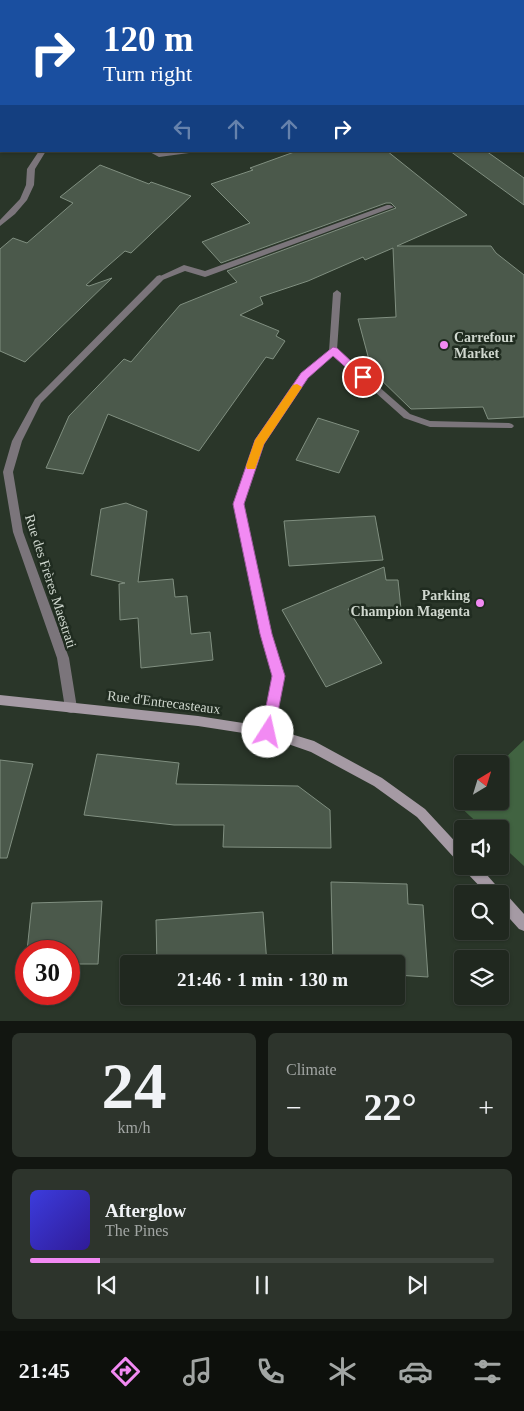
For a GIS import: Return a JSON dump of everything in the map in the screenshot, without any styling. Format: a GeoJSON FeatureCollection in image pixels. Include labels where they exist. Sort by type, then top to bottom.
{"type":"FeatureCollection","features":[{"type":"Feature","properties":{"kind":"street"},"geometry":{"type":"LineString","coordinates":[[0,224],[11,214],[28,191],[32,180],[31,169],[41,152]]}},
{"type":"Feature","properties":{"kind":"street"},"geometry":{"type":"LineString","coordinates":[[153,152],[159,155],[182,152]]}},
{"type":"Feature","properties":{"kind":"street","name":"Rue des Frères Maestrati"},"geometry":{"type":"LineString","coordinates":[[71,708],[63,658],[18,532],[8,472],[17,441],[38,401],[160,278],[184,268],[205,274],[390,207]]}},
{"type":"Feature","properties":{"kind":"street"},"geometry":{"type":"LineString","coordinates":[[268,732],[278,676],[266,634],[239,504],[259,443],[305,376],[333,351],[337,293]]}},
{"type":"Feature","properties":{"kind":"street"},"geometry":{"type":"LineString","coordinates":[[333,351],[407,416],[430,424],[508,426]]}},
{"type":"Feature","properties":{"kind":"street","name":"Rue d'Entrecasteaux"},"geometry":{"type":"LineString","coordinates":[[0,700],[198,721],[268,732],[314,747],[378,782],[420,813],[454,849]]}},
{"type":"Feature","properties":{"kind":"street"},"geometry":{"type":"LineString","coordinates":[[478,875],[488,885]]}},
{"type":"Feature","properties":{"kind":"street"},"geometry":{"type":"LineString","coordinates":[[509,908],[524,924]]}},
{"type":"Feature","properties":{"kind":"green space"},"geometry":{"type":"Polygon","coordinates":[[[524,740],[524,866],[509,852],[509,820],[474,820],[464,810],[509,810],[508,755],[524,740]]]}},
{"type":"Feature","properties":{"kind":"building"},"geometry":{"type":"Polygon","coordinates":[[[294,152],[388,152],[467,215],[397,246],[491,246],[496,253],[524,275],[524,417],[488,419],[483,407],[411,409],[372,371],[358,319],[396,317],[393,248],[365,260],[363,257],[308,281],[260,297],[263,304],[240,315],[279,331],[276,336],[285,341],[273,359],[266,357],[199,451],[108,414],[83,474],[46,468],[69,416],[124,359],[131,362],[180,305],[237,282],[227,271],[396,208],[391,203],[386,203],[221,263],[202,242],[250,223],[211,184],[253,170],[250,168],[294,152]]]}},
{"type":"Feature","properties":{"kind":"building"},"geometry":{"type":"Polygon","coordinates":[[[451,152],[487,152],[524,178],[524,205],[451,152]]]}},
{"type":"Feature","properties":{"kind":"building"},"geometry":{"type":"Polygon","coordinates":[[[100,165],[149,184],[151,182],[191,196],[131,253],[125,251],[86,285],[89,286],[112,278],[25,362],[0,351],[0,249],[13,238],[27,243],[73,203],[60,197],[100,165]]]}},
{"type":"Feature","properties":{"kind":"building"},"geometry":{"type":"Polygon","coordinates":[[[318,418],[359,431],[339,473],[296,460],[318,418]]]}},
{"type":"Feature","properties":{"kind":"building"},"geometry":{"type":"Polygon","coordinates":[[[126,503],[147,511],[138,582],[173,579],[175,597],[187,596],[191,634],[210,632],[213,660],[141,668],[138,618],[120,620],[119,584],[125,583],[91,575],[101,509],[126,503]]]}},
{"type":"Feature","properties":{"kind":"building"},"geometry":{"type":"Polygon","coordinates":[[[375,516],[383,560],[289,566],[284,521],[375,516]]]}},
{"type":"Feature","properties":{"kind":"building"},"geometry":{"type":"Polygon","coordinates":[[[384,567],[386,580],[398,580],[401,609],[348,609],[382,663],[326,687],[282,610],[384,567]]]}},
{"type":"Feature","properties":{"kind":"building"},"geometry":{"type":"Polygon","coordinates":[[[97,754],[179,763],[176,784],[298,786],[330,810],[331,848],[223,847],[224,825],[174,825],[84,815],[97,754]]]}},
{"type":"Feature","properties":{"kind":"building"},"geometry":{"type":"Polygon","coordinates":[[[0,760],[33,764],[7,858],[0,858],[0,760]]]}},
{"type":"Feature","properties":{"kind":"building"},"geometry":{"type":"Polygon","coordinates":[[[331,882],[407,884],[408,904],[423,905],[428,977],[405,976],[405,955],[333,955],[331,882]]]}},
{"type":"Feature","properties":{"kind":"building"},"geometry":{"type":"Polygon","coordinates":[[[102,901],[98,964],[80,964],[80,940],[28,940],[32,903],[102,901]]]}},
{"type":"Feature","properties":{"kind":"building"},"geometry":{"type":"Polygon","coordinates":[[[263,912],[266,955],[157,955],[156,920],[263,912]]]}},
{"type":"Feature","properties":{"kind":"slow traffic"},"geometry":{"type":"LineString","coordinates":[[251,466],[259,443],[297,387]]}},
{"type":"Feature","properties":{"kind":"place","name":"Carrefour Market"},"geometry":{"type":"Point","coordinates":[444,345]}},
{"type":"Feature","properties":{"kind":"place","name":"Parking Champion Magenta"},"geometry":{"type":"Point","coordinates":[480,603]}},
{"type":"Feature","properties":{"kind":"route"},"geometry":{"type":"LineString","coordinates":[[268,732],[278,676],[266,634],[239,504],[259,443],[305,376],[333,351],[363,377]]}}]}
